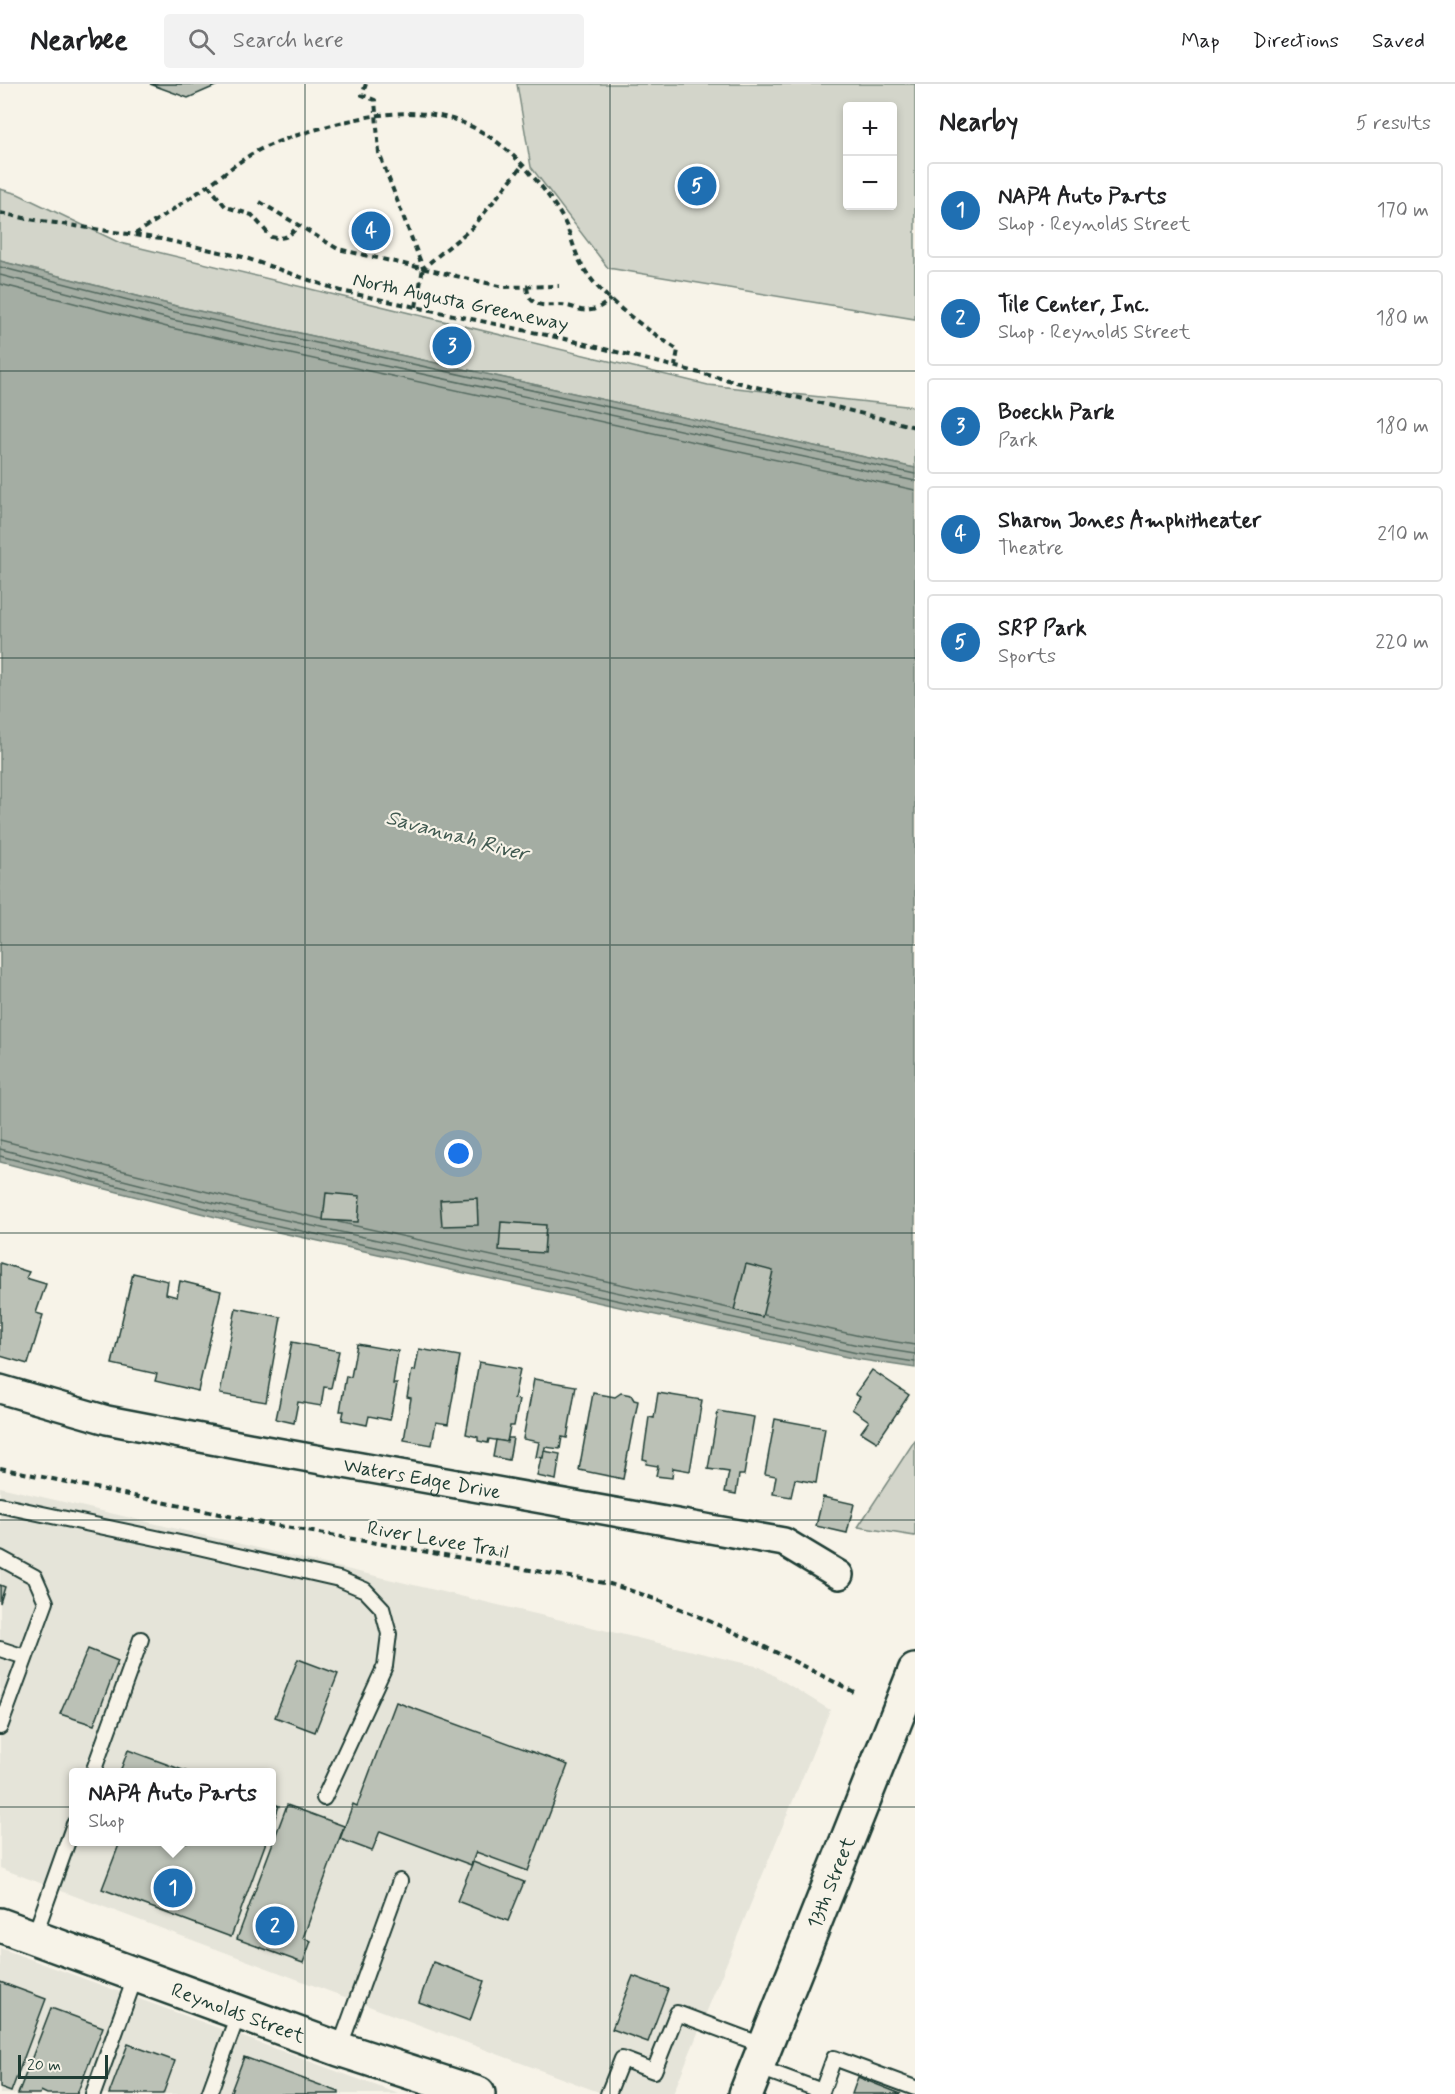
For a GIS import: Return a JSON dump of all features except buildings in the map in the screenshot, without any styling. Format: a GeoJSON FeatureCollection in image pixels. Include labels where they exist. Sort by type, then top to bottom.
{"type":"FeatureCollection","features":[{"type":"Feature","properties":{"kind":"main road","name":"13th Street"},"geometry":{"type":"LineString","coordinates":[[756,2069],[915,1671]]}},
{"type":"Feature","properties":{"kind":"main road","name":"Reynolds Street"},"geometry":{"type":"LineString","coordinates":[[0,1925],[339,2049],[478,2094]]}},
{"type":"Feature","properties":{"kind":"street","name":"Waters Edge Drive"},"geometry":{"type":"LineString","coordinates":[[0,1389],[107,1420],[784,1542],[839,1575]]}},
{"type":"Feature","properties":{"kind":"lane"},"geometry":{"type":"LineString","coordinates":[[0,1505],[306,1571],[339,1579],[365,1590],[382,1608],[389,1634],[385,1665],[324,1798]]}},
{"type":"Feature","properties":{"kind":"lane"},"geometry":{"type":"LineString","coordinates":[[0,1558],[35,1577],[46,1602],[0,1727]]}},
{"type":"Feature","properties":{"kind":"lane"},"geometry":{"type":"LineString","coordinates":[[95,1768],[141,1638]]}},
{"type":"Feature","properties":{"kind":"lane"},"geometry":{"type":"LineString","coordinates":[[0,1649],[25,1657]]}},
{"type":"Feature","properties":{"kind":"lane"},"geometry":{"type":"LineString","coordinates":[[34,1937],[69,1838]]}},
{"type":"Feature","properties":{"kind":"lane"},"geometry":{"type":"LineString","coordinates":[[339,2049],[400,1881]]}},
{"type":"Feature","properties":{"kind":"lane"},"geometry":{"type":"LineString","coordinates":[[93,2094],[136,1975]]}},
{"type":"Feature","properties":{"kind":"lane"},"geometry":{"type":"LineString","coordinates":[[209,2094],[239,2012]]}},
{"type":"Feature","properties":{"kind":"lane"},"geometry":{"type":"LineString","coordinates":[[608,2094],[622,2059],[654,2072],[676,2013],[756,2069],[821,2093],[834,2058],[915,2088]]}},
{"type":"Feature","properties":{"kind":"path"},"geometry":{"type":"LineString","coordinates":[[366,84],[362,95],[375,100],[379,153],[423,268],[416,307]]}},
{"type":"Feature","properties":{"kind":"path"},"geometry":{"type":"LineString","coordinates":[[135,234],[241,161],[282,140],[360,118],[413,112],[447,116],[477,128],[522,166],[554,203],[583,267],[597,286],[678,350],[675,366]]}},
{"type":"Feature","properties":{"kind":"path"},"geometry":{"type":"LineString","coordinates":[[423,268],[473,227],[522,166]]}},
{"type":"Feature","properties":{"kind":"path"},"geometry":{"type":"LineString","coordinates":[[208,185],[226,207],[252,215],[271,237],[288,236],[298,225]]}},
{"type":"Feature","properties":{"kind":"path"},"geometry":{"type":"LineString","coordinates":[[260,202],[338,249],[504,287],[559,286]]}},
{"type":"Feature","properties":{"kind":"path","name":"North Augusta Greeneway"},"geometry":{"type":"LineString","coordinates":[[0,213],[135,234],[243,257],[341,291],[565,339],[915,427]]}},
{"type":"Feature","properties":{"kind":"path"},"geometry":{"type":"LineString","coordinates":[[527,287],[527,291],[535,302],[546,306],[566,305],[576,310],[587,311],[600,307],[611,299]]}},
{"type":"Feature","properties":{"kind":"path","name":"River Levee Trail"},"geometry":{"type":"LineString","coordinates":[[0,1468],[262,1522],[610,1584],[654,1597],[729,1629],[854,1692]]}},
{"type":"Feature","properties":{"kind":"shaded area"},"geometry":{"type":"Polygon","coordinates":[[[517,84],[915,84],[915,319],[608,268],[531,167],[517,84]]]}},
{"type":"Feature","properties":{"kind":"shaded area"},"geometry":{"type":"Polygon","coordinates":[[[0,189],[18,194],[120,243],[708,385],[915,407],[915,468],[176,306],[0,261],[0,189]]]}},
{"type":"Feature","properties":{"kind":"shaded area"},"geometry":{"type":"Polygon","coordinates":[[[915,1440],[915,1536],[858,1527],[915,1440]]]}},
{"type":"Feature","properties":{"kind":"shaded area"},"geometry":{"type":"Polygon","coordinates":[[[0,1487],[760,1667],[830,1710],[673,2094],[604,2094],[0,1868],[0,1487]]]}},
{"type":"Feature","properties":{"kind":"shaded area"},"geometry":{"type":"Polygon","coordinates":[[[0,1948],[399,2094],[0,2094],[0,1948]]]}},
{"type":"Feature","properties":{"kind":"water","name":"Savannah River"},"geometry":{"type":"Polygon","coordinates":[[[0,261],[176,306],[915,468],[915,1368],[856,1359],[255,1227],[0,1162],[0,261]]]}},
{"type":"Feature","properties":{"kind":"place","name":"SRP Park"},"geometry":{"type":"Point","coordinates":[697,186]}},
{"type":"Feature","properties":{"kind":"place","name":"Sharon Jones Amphitheater"},"geometry":{"type":"Point","coordinates":[371,231]}},
{"type":"Feature","properties":{"kind":"place","name":"Boeckh Park"},"geometry":{"type":"Point","coordinates":[452,346]}},
{"type":"Feature","properties":{"kind":"place","name":"NAPA Auto Parts"},"geometry":{"type":"Point","coordinates":[173,1888]}},
{"type":"Feature","properties":{"kind":"place","name":"Tile Center, Inc."},"geometry":{"type":"Point","coordinates":[275,1926]}}]}
